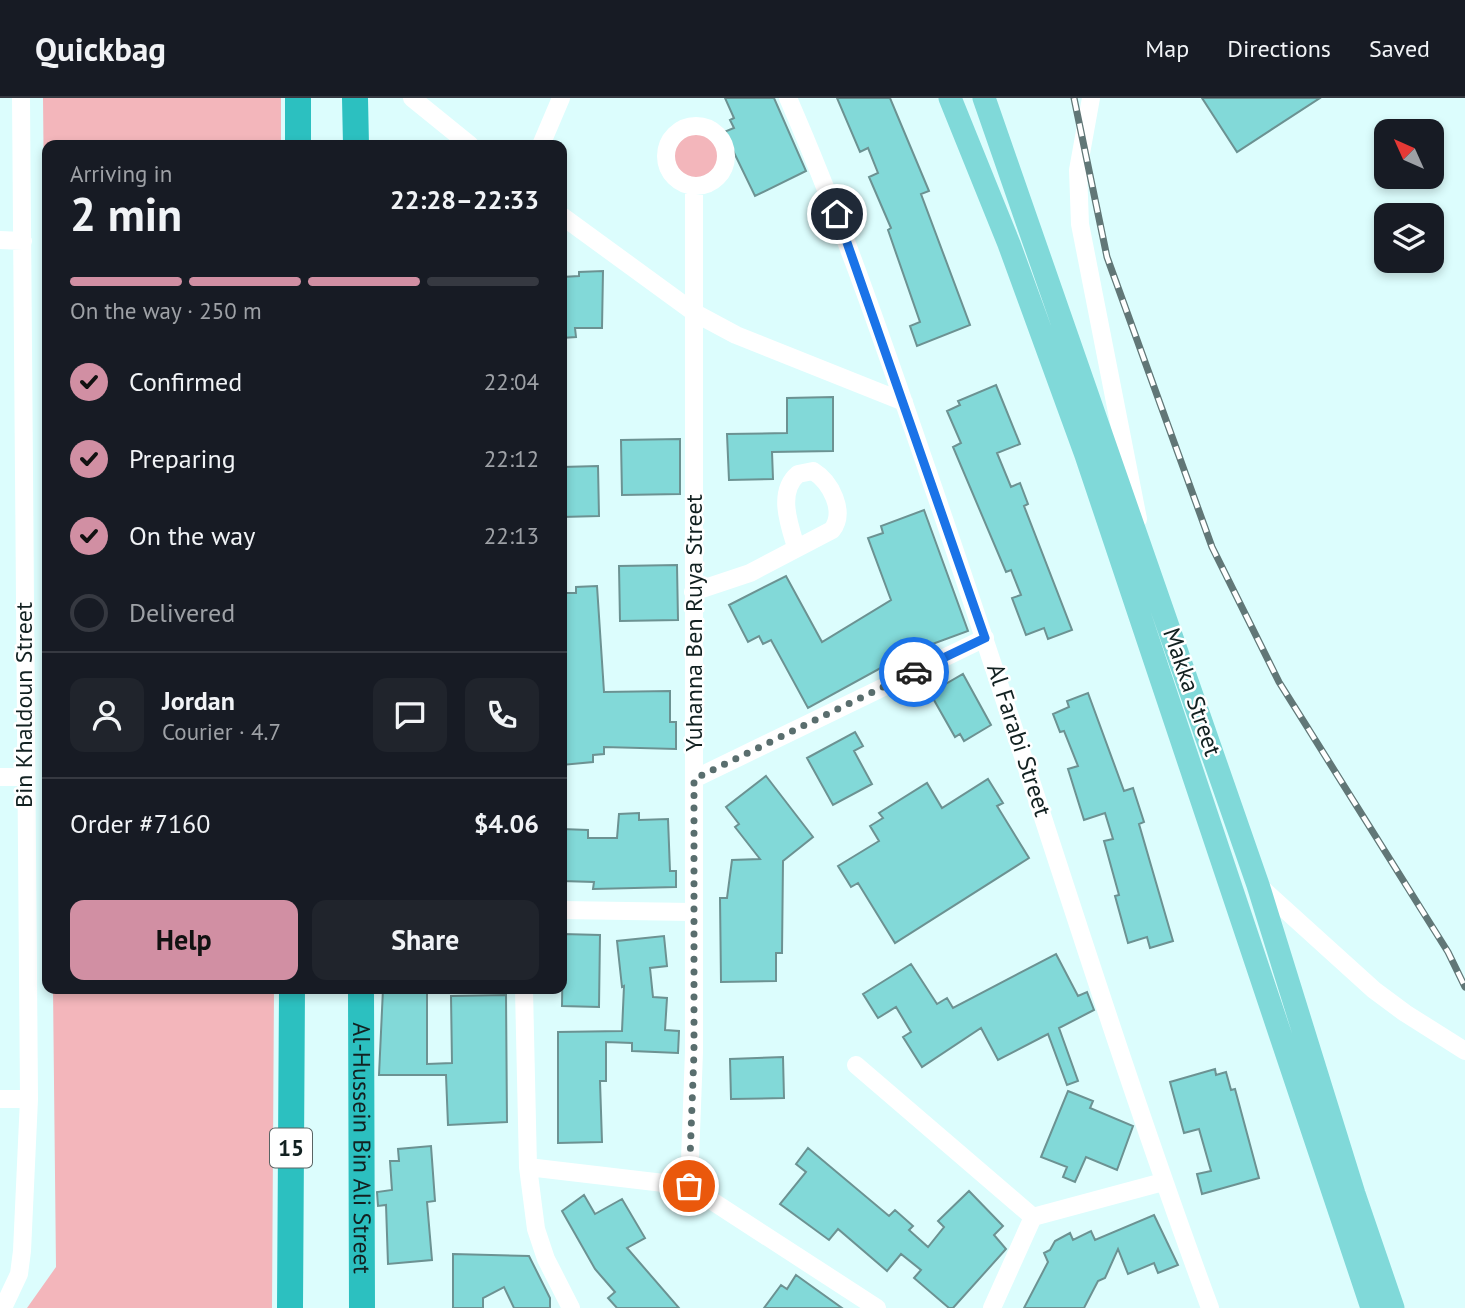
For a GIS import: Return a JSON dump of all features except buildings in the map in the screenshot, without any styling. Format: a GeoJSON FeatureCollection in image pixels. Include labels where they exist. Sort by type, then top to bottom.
{"type":"FeatureCollection","features":[{"type":"Feature","properties":{"kind":"highway"},"geometry":{"type":"LineString","coordinates":[[298,98],[298,140]]}},
{"type":"Feature","properties":{"kind":"highway"},"geometry":{"type":"LineString","coordinates":[[356,140],[358,104]]}},
{"type":"Feature","properties":{"kind":"highway","name":"15"},"geometry":{"type":"LineString","coordinates":[[290,1308],[292,994]]}},
{"type":"Feature","properties":{"kind":"highway","name":"Al-Hussein Bin Ali Street"},"geometry":{"type":"LineString","coordinates":[[362,994],[362,1308]]}},
{"type":"Feature","properties":{"kind":"main road","name":"Makka Street"},"geometry":{"type":"LineString","coordinates":[[950,98],[1009,244],[1089,465],[1372,1308]]}},
{"type":"Feature","properties":{"kind":"main road","name":"Makka Street"},"geometry":{"type":"LineString","coordinates":[[984,98],[1258,885],[1346,1168],[1393,1308]]}},
{"type":"Feature","properties":{"kind":"street","name":"Bin Khaldoun Street"},"geometry":{"type":"LineString","coordinates":[[3,1308],[15,1285],[21,1262],[29,1099],[24,778],[21,98]]}},
{"type":"Feature","properties":{"kind":"street"},"geometry":{"type":"LineString","coordinates":[[412,98],[464,140]]}},
{"type":"Feature","properties":{"kind":"street"},"geometry":{"type":"LineString","coordinates":[[543,140],[561,98]]}},
{"type":"Feature","properties":{"kind":"street","name":"Al Farabi Street"},"geometry":{"type":"LineString","coordinates":[[788,98],[827,189],[904,402],[985,638],[1163,1182],[1210,1308]]}},
{"type":"Feature","properties":{"kind":"street"},"geometry":{"type":"LineString","coordinates":[[1091,98],[1078,170],[1080,223],[1142,546]]}},
{"type":"Feature","properties":{"kind":"street","name":"Yuhanna Ben Ruya Street"},"geometry":{"type":"LineString","coordinates":[[689,1186],[694,1052],[694,186]]}},
{"type":"Feature","properties":{"kind":"street"},"geometry":{"type":"LineString","coordinates":[[567,220],[695,313],[736,335],[904,402]]}},
{"type":"Feature","properties":{"kind":"street"},"geometry":{"type":"LineString","coordinates":[[0,240],[23,241]]}},
{"type":"Feature","properties":{"kind":"street"},"geometry":{"type":"LineString","coordinates":[[693,592],[750,573],[796,547]]}},
{"type":"Feature","properties":{"kind":"street"},"geometry":{"type":"LineString","coordinates":[[694,779],[985,638]]}},
{"type":"Feature","properties":{"kind":"street"},"geometry":{"type":"LineString","coordinates":[[0,776],[24,778]]}},
{"type":"Feature","properties":{"kind":"street"},"geometry":{"type":"LineString","coordinates":[[1258,885],[1374,990],[1465,1051]]}},
{"type":"Feature","properties":{"kind":"street"},"geometry":{"type":"LineString","coordinates":[[567,910],[692,912]]}},
{"type":"Feature","properties":{"kind":"street"},"geometry":{"type":"LineString","coordinates":[[524,994],[528,1167],[536,1229],[546,1259],[572,1308]]}},
{"type":"Feature","properties":{"kind":"street"},"geometry":{"type":"LineString","coordinates":[[856,1065],[1033,1217]]}},
{"type":"Feature","properties":{"kind":"street"},"geometry":{"type":"LineString","coordinates":[[0,1099],[29,1099]]}},
{"type":"Feature","properties":{"kind":"street"},"geometry":{"type":"LineString","coordinates":[[528,1167],[689,1186],[877,1308]]}},
{"type":"Feature","properties":{"kind":"street"},"geometry":{"type":"LineString","coordinates":[[1033,1217],[1163,1182]]}},
{"type":"Feature","properties":{"kind":"street"},"geometry":{"type":"LineString","coordinates":[[992,1308],[1033,1217]]}},
{"type":"Feature","properties":{"kind":"shaded area"},"geometry":{"type":"Polygon","coordinates":[[[43,98],[281,98],[281,140],[43,140],[43,98]]]}},
{"type":"Feature","properties":{"kind":"shaded area"},"geometry":{"type":"Polygon","coordinates":[[[695,129],[714,137],[722,156],[714,175],[695,183],[676,175],[668,156],[676,137],[695,129]]]}},
{"type":"Feature","properties":{"kind":"shaded area"},"geometry":{"type":"Polygon","coordinates":[[[53,994],[274,994],[272,1308],[27,1308],[56,1267],[53,994]]]}},
{"type":"Feature","properties":{"kind":"railway"},"geometry":{"type":"LineString","coordinates":[[1074,98],[1107,257],[1212,547],[1279,682],[1448,952],[1465,987]]}},
{"type":"Feature","properties":{"kind":"way so far"},"geometry":{"type":"LineString","coordinates":[[689,1186],[694,1052],[694,779],[914,672]]}},
{"type":"Feature","properties":{"kind":"route"},"geometry":{"type":"LineString","coordinates":[[837,214],[866,290],[985,638],[914,672]]}}]}
